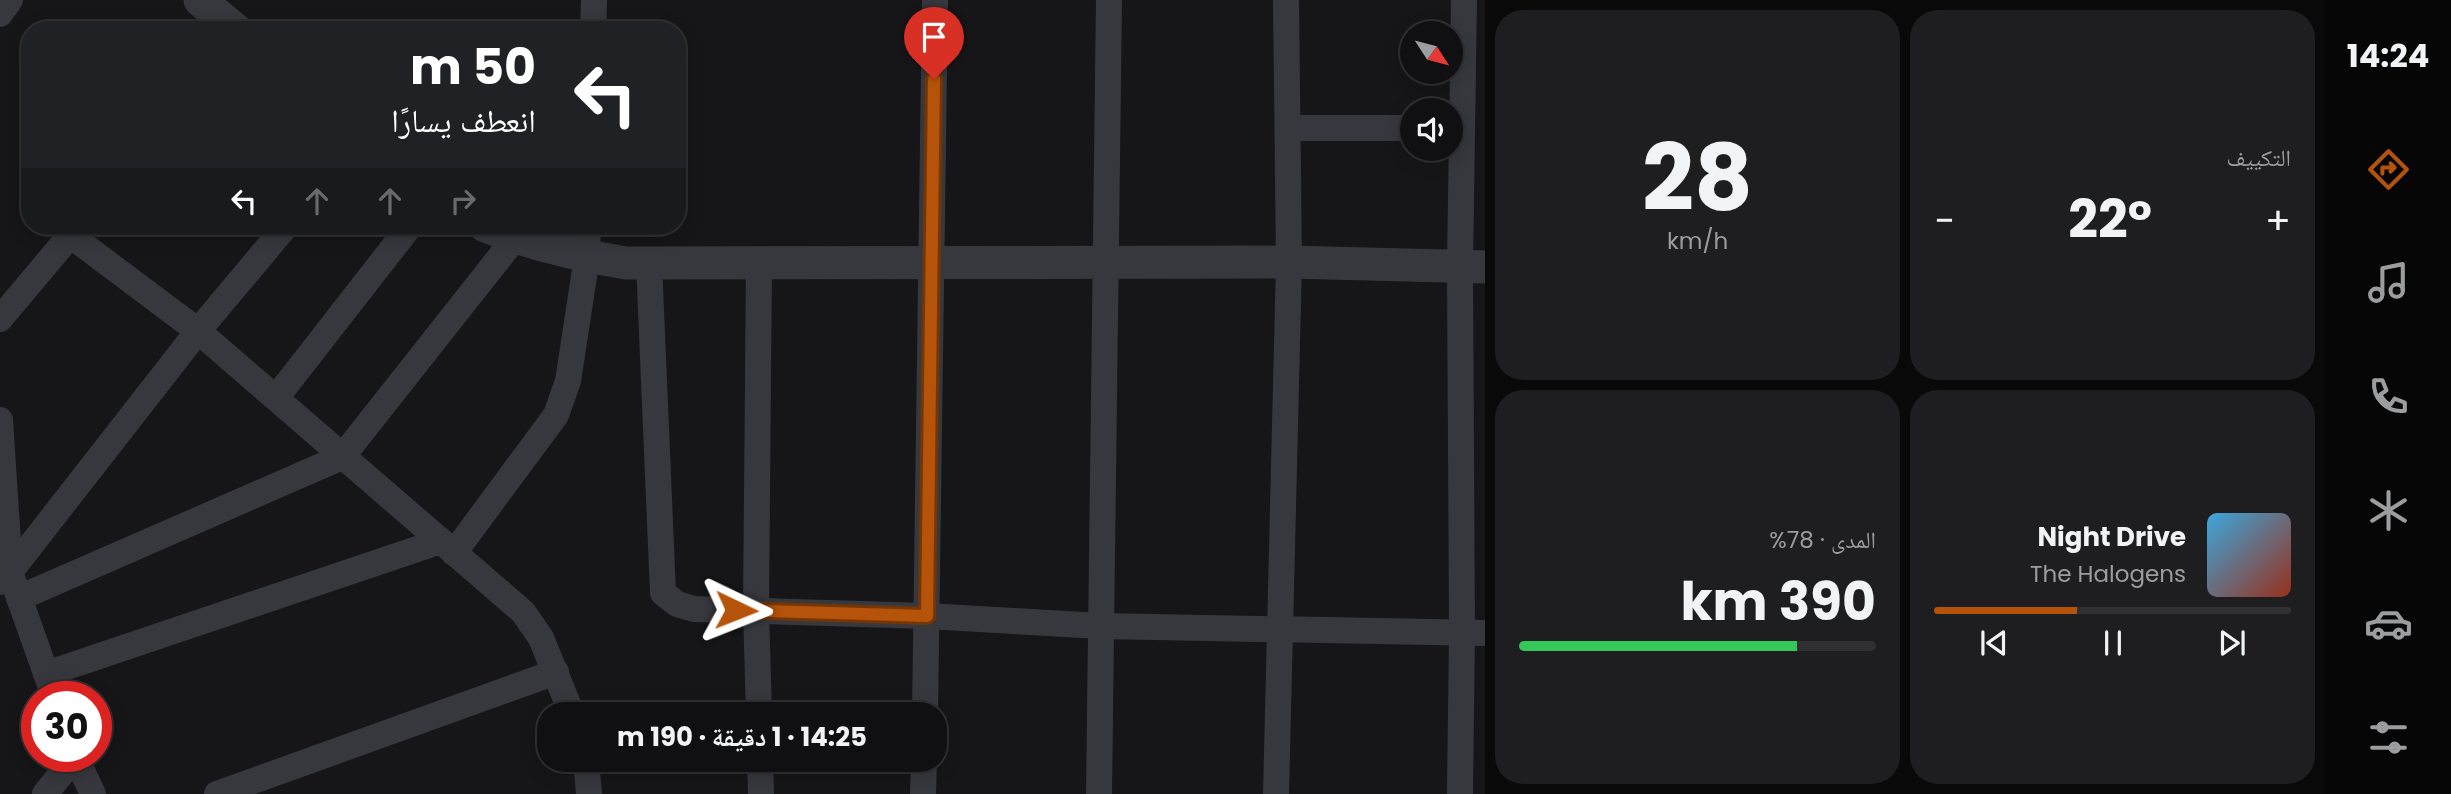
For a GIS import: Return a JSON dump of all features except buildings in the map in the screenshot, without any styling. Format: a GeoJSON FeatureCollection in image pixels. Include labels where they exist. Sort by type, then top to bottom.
{"type":"FeatureCollection","features":[{"type":"Feature","properties":{"kind":"street"},"geometry":{"type":"LineString","coordinates":[[0,14],[10,0]]}},
{"type":"Feature","properties":{"kind":"street"},"geometry":{"type":"LineString","coordinates":[[200,0],[225,21]]}},
{"type":"Feature","properties":{"kind":"street"},"geometry":{"type":"LineString","coordinates":[[593,21],[594,0]]}},
{"type":"Feature","properties":{"kind":"street"},"geometry":{"type":"LineString","coordinates":[[925,702],[935,0]]}},
{"type":"Feature","properties":{"kind":"street"},"geometry":{"type":"LineString","coordinates":[[1099,794],[1109,0]]}},
{"type":"Feature","properties":{"kind":"street"},"geometry":{"type":"LineString","coordinates":[[1276,794],[1289,262],[1286,0]]}},
{"type":"Feature","properties":{"kind":"street"},"geometry":{"type":"LineString","coordinates":[[1460,794],[1474,633],[1473,267],[1466,128],[1464,0]]}},
{"type":"Feature","properties":{"kind":"street"},"geometry":{"type":"LineString","coordinates":[[1287,128],[1400,128]]}},
{"type":"Feature","properties":{"kind":"street"},"geometry":{"type":"LineString","coordinates":[[0,319],[70,235]]}},
{"type":"Feature","properties":{"kind":"street"},"geometry":{"type":"LineString","coordinates":[[80,235],[198,331],[523,612],[541,638],[567,702]]}},
{"type":"Feature","properties":{"kind":"street"},"geometry":{"type":"LineString","coordinates":[[10,584],[198,331],[278,235]]}},
{"type":"Feature","properties":{"kind":"street"},"geometry":{"type":"LineString","coordinates":[[276,398],[403,235]]}},
{"type":"Feature","properties":{"kind":"street"},"geometry":{"type":"LineString","coordinates":[[508,235],[516,238],[587,241],[626,263],[1289,262],[1473,267]]}},
{"type":"Feature","properties":{"kind":"street"},"geometry":{"type":"LineString","coordinates":[[10,584],[342,457],[516,238]]}},
{"type":"Feature","properties":{"kind":"street"},"geometry":{"type":"LineString","coordinates":[[62,681],[447,547],[556,415],[568,381],[587,241]]}},
{"type":"Feature","properties":{"kind":"street"},"geometry":{"type":"LineString","coordinates":[[759,261],[756,611],[759,702]]}},
{"type":"Feature","properties":{"kind":"street"},"geometry":{"type":"LineString","coordinates":[[649,263],[663,593],[677,604],[694,609],[927,616],[1100,626],[1474,633]]}},
{"type":"Feature","properties":{"kind":"street"},"geometry":{"type":"LineString","coordinates":[[0,420],[10,584],[48,681]]}},
{"type":"Feature","properties":{"kind":"street"},"geometry":{"type":"LineString","coordinates":[[217,794],[556,672]]}},
{"type":"Feature","properties":{"kind":"street"},"geometry":{"type":"LineString","coordinates":[[45,794],[63,772]]}},
{"type":"Feature","properties":{"kind":"street"},"geometry":{"type":"LineString","coordinates":[[82,772],[93,794]]}},
{"type":"Feature","properties":{"kind":"street"},"geometry":{"type":"LineString","coordinates":[[587,772],[589,794]]}},
{"type":"Feature","properties":{"kind":"street"},"geometry":{"type":"LineString","coordinates":[[760,772],[761,794]]}},
{"type":"Feature","properties":{"kind":"street"},"geometry":{"type":"LineString","coordinates":[[923,794],[924,772]]}},
{"type":"Feature","properties":{"kind":"route"},"geometry":{"type":"LineString","coordinates":[[736,610],[927,616],[934,79]]}}]}
